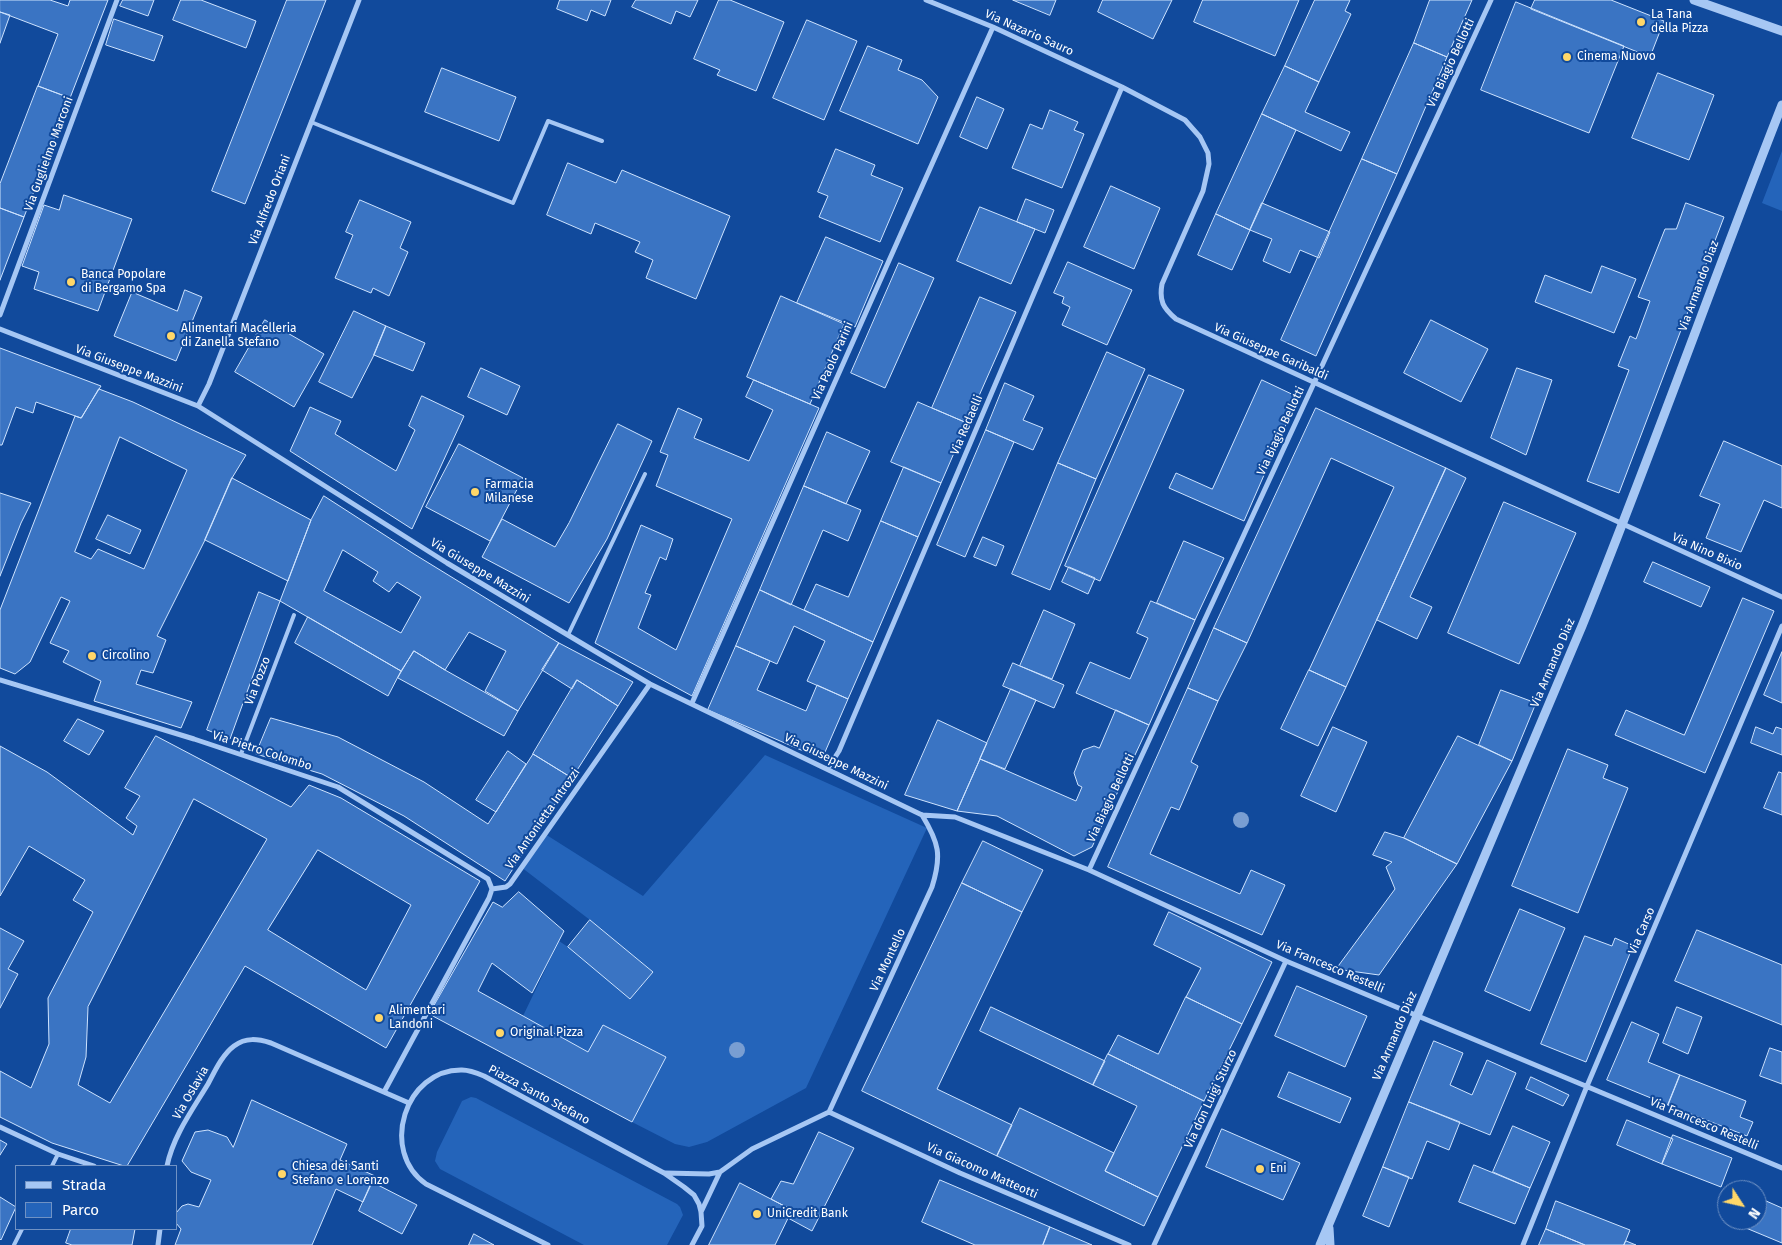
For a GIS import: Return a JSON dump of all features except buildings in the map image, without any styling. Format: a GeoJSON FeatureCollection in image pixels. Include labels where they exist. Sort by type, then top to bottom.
{"type":"FeatureCollection","features":[{"type":"Feature","properties":{"kind":"street","name":"Via Guglielmo Marconi"},"geometry":{"type":"LineString","coordinates":[[0,316],[117,0]]}},
{"type":"Feature","properties":{"kind":"street","name":"Via Alfredo Oriani"},"geometry":{"type":"LineString","coordinates":[[198,406],[209,384],[359,0]]}},
{"type":"Feature","properties":{"kind":"street","name":"Via Nazario Sauro"},"geometry":{"type":"LineString","coordinates":[[926,0],[993,28],[1122,87]]}},
{"type":"Feature","properties":{"kind":"street","name":"Via Biagio Bellotti"},"geometry":{"type":"LineString","coordinates":[[1088,870],[1491,0]]}},
{"type":"Feature","properties":{"kind":"street"},"geometry":{"type":"LineString","coordinates":[[1694,0],[1782,31]]}},
{"type":"Feature","properties":{"kind":"street","name":"Via Paolo Parini"},"geometry":{"type":"LineString","coordinates":[[692,703],[993,28]]}},
{"type":"Feature","properties":{"kind":"street","name":"Via Giuseppe Garibaldi"},"geometry":{"type":"LineString","coordinates":[[1122,87],[1185,120],[1200,137],[1208,153],[1209,164],[1203,191],[1162,284],[1160,296],[1163,305],[1176,320],[1623,525]]}},
{"type":"Feature","properties":{"kind":"street","name":"Via Redaelli"},"geometry":{"type":"LineString","coordinates":[[828,768],[839,751],[1122,87]]}},
{"type":"Feature","properties":{"kind":"street","name":"Via Armando Diaz"},"geometry":{"type":"LineString","coordinates":[[1320,1245],[1579,635],[1623,525],[1782,104]]}},
{"type":"Feature","properties":{"kind":"street","name":"Via Giuseppe Mazzini"},"geometry":{"type":"LineString","coordinates":[[0,329],[198,406],[447,563],[650,684],[692,703],[732,725],[828,768],[922,815],[955,817]]}},
{"type":"Feature","properties":{"kind":"street","name":"Via Nino Bixio"},"geometry":{"type":"LineString","coordinates":[[1623,525],[1782,597]]}},
{"type":"Feature","properties":{"kind":"street","name":"Via Carso"},"geometry":{"type":"LineString","coordinates":[[1523,1245],[1587,1086],[1782,626]]}},
{"type":"Feature","properties":{"kind":"street","name":"Via Pietro Colombo"},"geometry":{"type":"LineString","coordinates":[[0,680],[241,754],[338,787],[488,878],[492,889]]}},
{"type":"Feature","properties":{"kind":"street","name":"Via Antonietta Introzzi"},"geometry":{"type":"LineString","coordinates":[[492,889],[506,887],[510,884],[650,684]]}},
{"type":"Feature","properties":{"kind":"street","name":"Via Montello"},"geometry":{"type":"LineString","coordinates":[[829,1112],[932,887],[937,872],[938,846],[934,834],[922,815]]}},
{"type":"Feature","properties":{"kind":"street","name":"Via Francesco Restelli"},"geometry":{"type":"LineString","coordinates":[[955,817],[1088,870],[1286,961],[1782,1168]]}},
{"type":"Feature","properties":{"kind":"street"},"geometry":{"type":"LineString","coordinates":[[409,1104],[384,1092],[489,898],[492,889]]}},
{"type":"Feature","properties":{"kind":"street","name":"Via don Luigi Sturzo"},"geometry":{"type":"LineString","coordinates":[[1154,1245],[1286,961]]}},
{"type":"Feature","properties":{"kind":"street","name":"Via Oslavia"},"geometry":{"type":"LineString","coordinates":[[168,1165],[172,1148],[180,1131],[222,1061],[234,1046],[245,1040],[257,1039],[271,1043],[384,1092]]}},
{"type":"Feature","properties":{"kind":"street","name":"Piazza Santo Stefano"},"geometry":{"type":"LineString","coordinates":[[548,1245],[420,1180],[412,1169],[402,1146],[402,1127],[409,1104],[419,1089],[448,1071],[468,1070],[484,1076],[664,1173],[694,1195],[701,1212]]}},
{"type":"Feature","properties":{"kind":"street"},"geometry":{"type":"LineString","coordinates":[[692,1245],[702,1226],[701,1212],[720,1172],[752,1149],[829,1112]]}},
{"type":"Feature","properties":{"kind":"street","name":"Via Giacomo Matteotti"},"geometry":{"type":"LineString","coordinates":[[829,1112],[960,1172],[1129,1245]]}},
{"type":"Feature","properties":{"kind":"street"},"geometry":{"type":"LineString","coordinates":[[0,1127],[58,1154],[91,1165]]}},
{"type":"Feature","properties":{"kind":"street","name":"Piazza Santo Stefano"},"geometry":{"type":"LineString","coordinates":[[664,1173],[710,1174],[720,1172]]}},
{"type":"Feature","properties":{"kind":"street"},"geometry":{"type":"LineString","coordinates":[[1329,1225],[1330,1245]]}},
{"type":"Feature","properties":{"kind":"street"},"geometry":{"type":"LineString","coordinates":[[158,1245],[160,1230]]}},
{"type":"Feature","properties":{"kind":"lane"},"geometry":{"type":"LineString","coordinates":[[311,122],[513,203],[548,122],[602,141]]}},
{"type":"Feature","properties":{"kind":"lane"},"geometry":{"type":"LineString","coordinates":[[568,635],[645,474]]}},
{"type":"Feature","properties":{"kind":"lane","name":"Via Pozzo"},"geometry":{"type":"LineString","coordinates":[[241,754],[294,615]]}},
{"type":"Feature","properties":{"kind":"lane"},"geometry":{"type":"LineString","coordinates":[[52,1165],[58,1154]]}},
{"type":"Feature","properties":{"kind":"lane"},"geometry":{"type":"LineString","coordinates":[[14,1245],[22,1230]]}},
{"type":"Feature","properties":{"kind":"green space"},"geometry":{"type":"Polygon","coordinates":[[[1782,151],[1782,211],[1762,203],[1782,151]]]}},
{"type":"Feature","properties":{"kind":"green space"},"geometry":{"type":"Polygon","coordinates":[[[765,755],[927,828],[806,1088],[707,1142],[689,1147],[675,1144],[632,1122],[666,1057],[603,1026],[588,1052],[523,1016],[559,941],[630,999],[653,972],[521,867],[545,834],[643,896],[765,755]]]}},
{"type":"Feature","properties":{"kind":"green space"},"geometry":{"type":"Polygon","coordinates":[[[471,1097],[677,1204],[683,1215],[667,1245],[584,1245],[440,1169],[435,1161],[437,1152],[462,1101],[471,1097]]]}},
{"type":"Feature","properties":{"kind":"place","name":"La Tana della Pizza"},"geometry":{"type":"Point","coordinates":[1641,22]}},
{"type":"Feature","properties":{"kind":"place","name":"Cinema Nuovo"},"geometry":{"type":"Point","coordinates":[1567,57]}},
{"type":"Feature","properties":{"kind":"place","name":"Banca Popolare di Bergamo Spa"},"geometry":{"type":"Point","coordinates":[71,282]}},
{"type":"Feature","properties":{"kind":"place","name":"Alimentari Macelleria di Zanella Stefano"},"geometry":{"type":"Point","coordinates":[171,336]}},
{"type":"Feature","properties":{"kind":"place","name":"Farmacia Milanese"},"geometry":{"type":"Point","coordinates":[475,492]}},
{"type":"Feature","properties":{"kind":"place","name":"Circolino"},"geometry":{"type":"Point","coordinates":[92,656]}},
{"type":"Feature","properties":{"kind":"place","name":"Alimentari Landoni"},"geometry":{"type":"Point","coordinates":[379,1018]}},
{"type":"Feature","properties":{"kind":"place","name":"Original Pizza"},"geometry":{"type":"Point","coordinates":[500,1033]}},
{"type":"Feature","properties":{"kind":"place","name":"Eni"},"geometry":{"type":"Point","coordinates":[1260,1169]}},
{"type":"Feature","properties":{"kind":"place","name":"Chiesa dei Santi Stefano e Lorenzo"},"geometry":{"type":"Point","coordinates":[282,1174]}},
{"type":"Feature","properties":{"kind":"place","name":"UniCredit Bank"},"geometry":{"type":"Point","coordinates":[757,1214]}}]}
